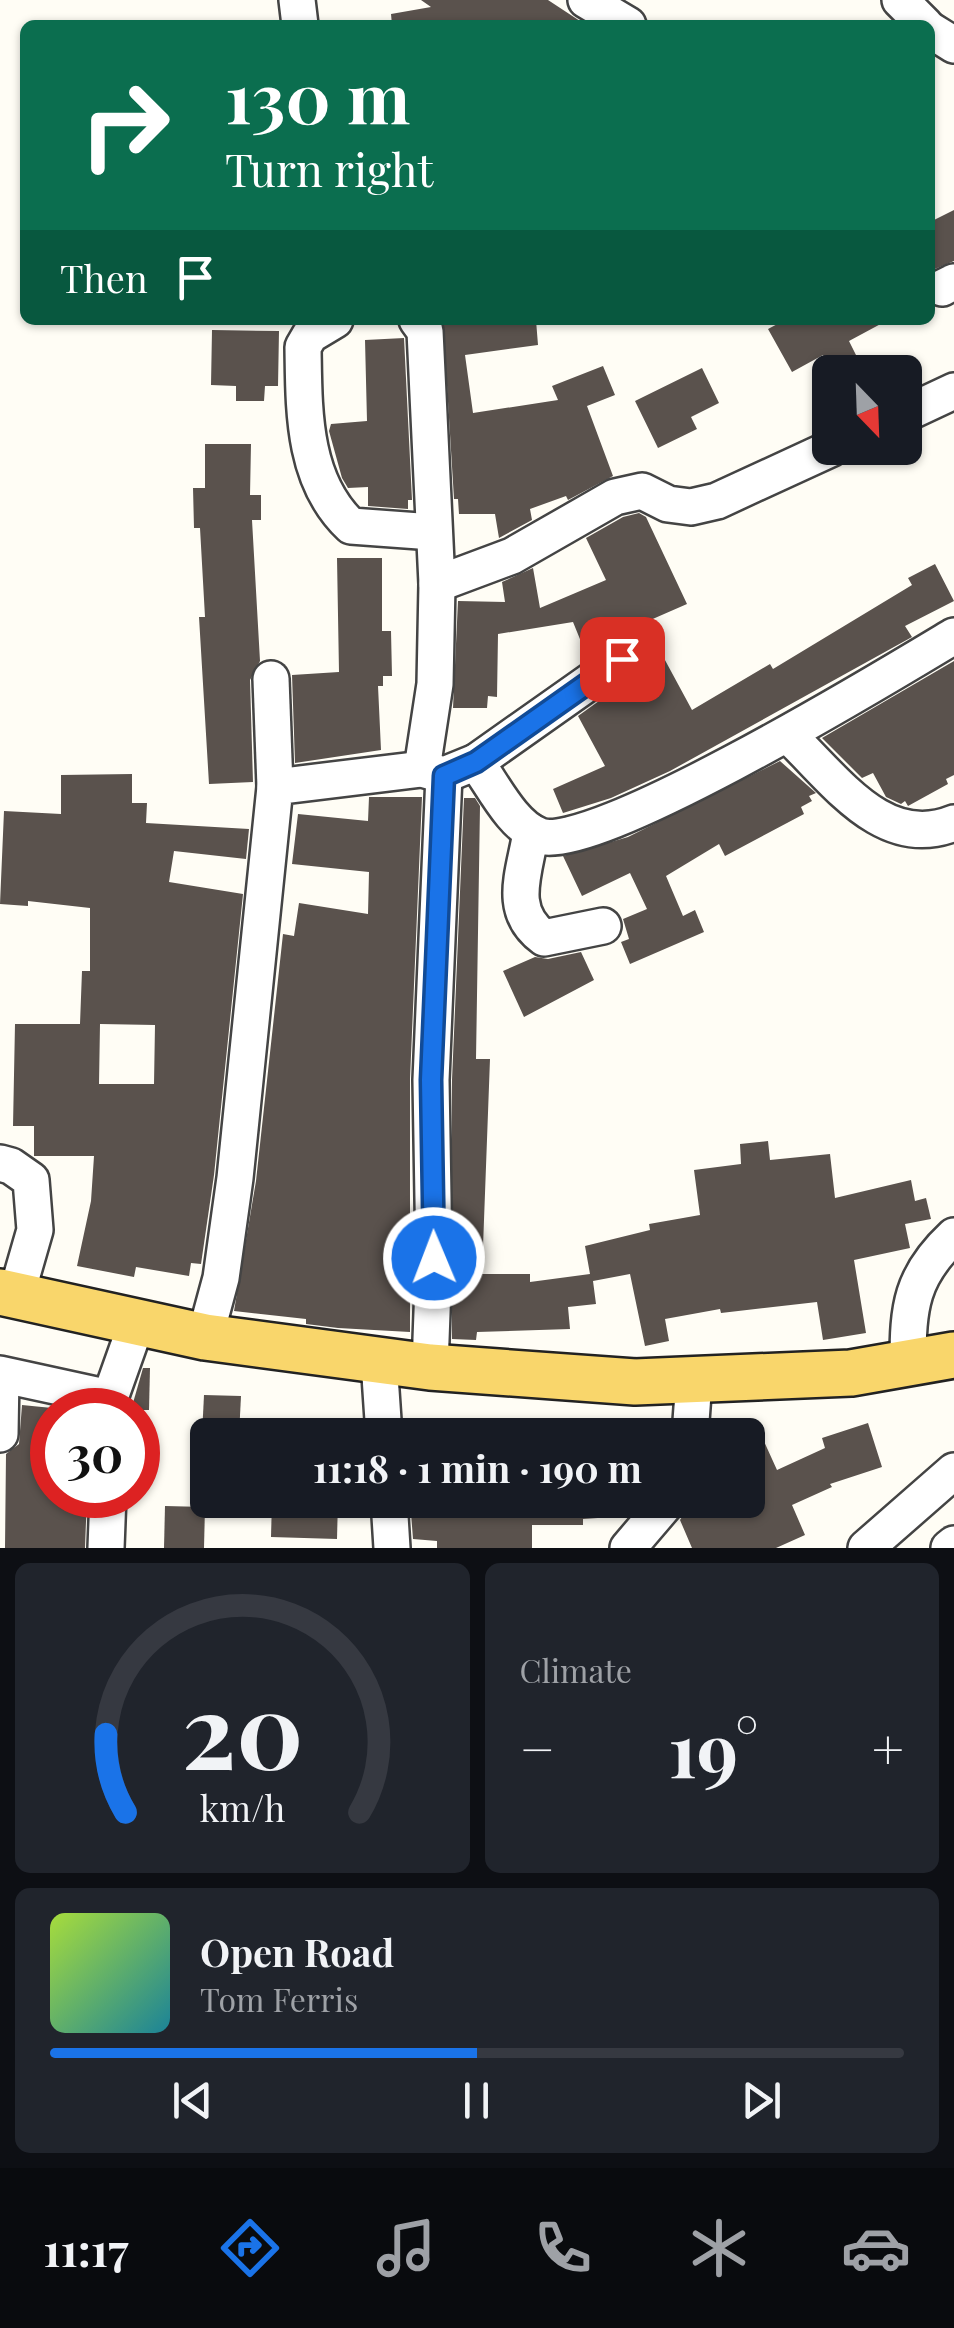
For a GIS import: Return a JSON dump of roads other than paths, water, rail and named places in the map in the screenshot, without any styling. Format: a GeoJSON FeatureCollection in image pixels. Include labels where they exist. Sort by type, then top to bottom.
{"type":"FeatureCollection","features":[{"type":"Feature","properties":{"kind":"main road"},"geometry":{"type":"LineString","coordinates":[[8,1294],[204,1336],[379,1361],[635,1382],[851,1374],[954,1355]]}},
{"type":"Feature","properties":{"kind":"street"},"geometry":{"type":"LineString","coordinates":[[586,0],[620,20]]}},
{"type":"Feature","properties":{"kind":"street"},"geometry":{"type":"LineString","coordinates":[[900,0],[920,20]]}},
{"type":"Feature","properties":{"kind":"street"},"geometry":{"type":"LineString","coordinates":[[327,325],[310,335],[302,347],[305,431],[325,494],[352,526],[433,532]]}},
{"type":"Feature","properties":{"kind":"street"},"geometry":{"type":"LineString","coordinates":[[421,325],[425,331],[437,584],[435,684],[448,769],[431,1080],[434,1258],[430,1367]]}},
{"type":"Feature","properties":{"kind":"street"},"geometry":{"type":"LineString","coordinates":[[922,406],[954,391]]}},
{"type":"Feature","properties":{"kind":"street"},"geometry":{"type":"LineString","coordinates":[[437,584],[512,556],[614,497],[642,491],[668,504],[691,508],[717,501],[812,457]]}},
{"type":"Feature","properties":{"kind":"street"},"geometry":{"type":"LineString","coordinates":[[448,769],[512,813],[531,832],[555,838],[674,794],[788,735],[954,636]]}},
{"type":"Feature","properties":{"kind":"street"},"geometry":{"type":"LineString","coordinates":[[276,788],[448,769],[622,659]]}},
{"type":"Feature","properties":{"kind":"street"},"geometry":{"type":"LineString","coordinates":[[204,1336],[221,1278],[235,1178],[276,788],[270,679]]}},
{"type":"Feature","properties":{"kind":"street"},"geometry":{"type":"LineString","coordinates":[[788,735],[889,827],[914,832],[954,823]]}},
{"type":"Feature","properties":{"kind":"street"},"geometry":{"type":"LineString","coordinates":[[531,832],[520,908],[528,926],[544,938],[603,926]]}},
{"type":"Feature","properties":{"kind":"street"},"geometry":{"type":"LineString","coordinates":[[0,1164],[11,1166],[31,1180],[35,1230],[8,1294]]}},
{"type":"Feature","properties":{"kind":"street"},"geometry":{"type":"LineString","coordinates":[[908,1363],[912,1296],[934,1255],[954,1236]]}},
{"type":"Feature","properties":{"kind":"street"},"geometry":{"type":"LineString","coordinates":[[115,1388],[137,1322]]}},
{"type":"Feature","properties":{"kind":"street"},"geometry":{"type":"LineString","coordinates":[[379,1361],[383,1418]]}},
{"type":"Feature","properties":{"kind":"street"},"geometry":{"type":"LineString","coordinates":[[0,1434],[0,1374],[51,1388]]}},
{"type":"Feature","properties":{"kind":"street"},"geometry":{"type":"LineString","coordinates":[[691,1418],[694,1380]]}},
{"type":"Feature","properties":{"kind":"street"},"geometry":{"type":"LineString","coordinates":[[866,1548],[954,1470]]}},
{"type":"Feature","properties":{"kind":"street"},"geometry":{"type":"LineString","coordinates":[[106,1548],[107,1518]]}},
{"type":"Feature","properties":{"kind":"street"},"geometry":{"type":"LineString","coordinates":[[390,1518],[392,1548]]}},
{"type":"Feature","properties":{"kind":"street"},"geometry":{"type":"LineString","coordinates":[[628,1548],[654,1518]]}}]}
